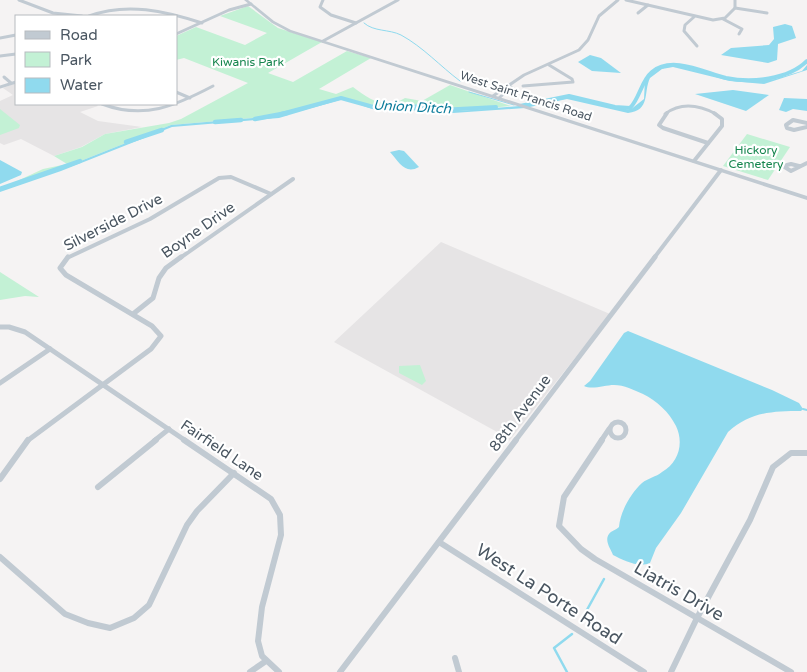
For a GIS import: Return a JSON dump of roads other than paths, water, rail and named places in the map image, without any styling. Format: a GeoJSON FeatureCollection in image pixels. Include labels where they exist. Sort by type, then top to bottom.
{"type":"FeatureCollection","features":[{"type":"Feature","properties":{"kind":"street"},"geometry":{"type":"LineString","coordinates":[[19,0],[53,13],[72,15]]}},
{"type":"Feature","properties":{"kind":"street","name":"West Saint Francis Road"},"geometry":{"type":"LineString","coordinates":[[246,0],[281,27],[807,198]]}},
{"type":"Feature","properties":{"kind":"street"},"geometry":{"type":"LineString","coordinates":[[323,0],[320,7],[325,12],[356,23]]}},
{"type":"Feature","properties":{"kind":"street"},"geometry":{"type":"LineString","coordinates":[[323,41],[398,0]]}},
{"type":"Feature","properties":{"kind":"street"},"geometry":{"type":"LineString","coordinates":[[496,97],[514,82],[571,55],[584,46],[599,16],[618,0]]}},
{"type":"Feature","properties":{"kind":"street"},"geometry":{"type":"LineString","coordinates":[[626,0],[694,17],[711,20],[723,19],[742,29],[739,34]]}},
{"type":"Feature","properties":{"kind":"street"},"geometry":{"type":"LineString","coordinates":[[723,19],[735,8],[735,0]]}},
{"type":"Feature","properties":{"kind":"street"},"geometry":{"type":"LineString","coordinates":[[149,4],[202,22]]}},
{"type":"Feature","properties":{"kind":"street"},"geometry":{"type":"LineString","coordinates":[[178,33],[229,10],[250,4]]}},
{"type":"Feature","properties":{"kind":"street"},"geometry":{"type":"LineString","coordinates":[[91,15],[109,5]]}},
{"type":"Feature","properties":{"kind":"street"},"geometry":{"type":"LineString","coordinates":[[638,13],[648,5]]}},
{"type":"Feature","properties":{"kind":"street"},"geometry":{"type":"LineString","coordinates":[[735,8],[767,13]]}},
{"type":"Feature","properties":{"kind":"street"},"geometry":{"type":"LineString","coordinates":[[694,17],[686,25],[684,31],[697,46]]}},
{"type":"Feature","properties":{"kind":"street"},"geometry":{"type":"LineString","coordinates":[[0,37],[15,35]]}},
{"type":"Feature","properties":{"kind":"street"},"geometry":{"type":"LineString","coordinates":[[0,56],[15,54]]}},
{"type":"Feature","properties":{"kind":"street"},"geometry":{"type":"LineString","coordinates":[[523,86],[573,82],[572,79],[547,65]]}},
{"type":"Feature","properties":{"kind":"street"},"geometry":{"type":"LineString","coordinates":[[4,77],[11,83]]}},
{"type":"Feature","properties":{"kind":"street"},"geometry":{"type":"LineString","coordinates":[[0,87],[15,82]]}},
{"type":"Feature","properties":{"kind":"street"},"geometry":{"type":"LineString","coordinates":[[178,103],[213,86]]}},
{"type":"Feature","properties":{"kind":"street"},"geometry":{"type":"LineString","coordinates":[[178,93],[190,98]]}},
{"type":"Feature","properties":{"kind":"street"},"geometry":{"type":"LineString","coordinates":[[105,105],[119,110],[141,112],[174,105]]}},
{"type":"Feature","properties":{"kind":"street"},"geometry":{"type":"LineString","coordinates":[[694,161],[724,123],[722,119],[715,114],[693,106],[682,105],[671,109],[659,121],[659,125],[666,130],[708,143]]}},
{"type":"Feature","properties":{"kind":"street"},"geometry":{"type":"LineString","coordinates":[[807,123],[797,119],[790,120],[786,125],[787,128],[794,130],[807,128]]}},
{"type":"Feature","properties":{"kind":"street"},"geometry":{"type":"LineString","coordinates":[[800,166],[807,163]]}},
{"type":"Feature","properties":{"kind":"street","name":"88th Avenue"},"geometry":{"type":"LineString","coordinates":[[340,672],[721,170]]}},
{"type":"Feature","properties":{"kind":"street","name":"Silverside Drive"},"geometry":{"type":"LineString","coordinates":[[0,479],[24,443],[151,348],[161,336],[152,326],[66,275],[60,268],[63,261],[92,245],[150,219],[219,178],[231,176],[270,194]]}},
{"type":"Feature","properties":{"kind":"street","name":"Boyne Drive"},"geometry":{"type":"LineString","coordinates":[[133,314],[153,298],[159,278],[166,268],[293,179]]}},
{"type":"Feature","properties":{"kind":"street","name":"Fairfield Lane"},"geometry":{"type":"LineString","coordinates":[[0,327],[18,329],[50,349],[271,499],[281,518],[282,538],[264,601],[258,636],[262,655],[279,672]]}},
{"type":"Feature","properties":{"kind":"street"},"geometry":{"type":"LineString","coordinates":[[0,383],[50,349]]}},
{"type":"Feature","properties":{"kind":"street"},"geometry":{"type":"LineString","coordinates":[[98,487],[169,429]]}},
{"type":"Feature","properties":{"kind":"street","name":"Liatris Drive"},"geometry":{"type":"LineString","coordinates":[[609,430],[564,497],[559,526],[581,549],[596,559],[791,672]]}},
{"type":"Feature","properties":{"kind":"street"},"geometry":{"type":"LineString","coordinates":[[671,672],[696,618],[750,520],[772,467],[791,454],[807,453]]}},
{"type":"Feature","properties":{"kind":"street"},"geometry":{"type":"LineString","coordinates":[[0,557],[65,614],[88,623],[110,628],[134,618],[149,605],[187,525],[197,511],[234,473]]}},
{"type":"Feature","properties":{"kind":"street","name":"West La Porte Road"},"geometry":{"type":"LineString","coordinates":[[439,542],[644,672]]}},
{"type":"Feature","properties":{"kind":"street"},"geometry":{"type":"LineString","coordinates":[[455,658],[460,672]]}},
{"type":"Feature","properties":{"kind":"street"},"geometry":{"type":"LineString","coordinates":[[250,672],[266,660]]}},
{"type":"Feature","properties":{"kind":"water"},"geometry":{"type":"Polygon","coordinates":[[[785,24],[792,26],[796,38],[778,44],[777,60],[768,63],[721,55],[731,48],[769,45],[774,39],[773,27],[785,24]]]}},
{"type":"Feature","properties":{"kind":"water"},"geometry":{"type":"Polygon","coordinates":[[[590,55],[601,58],[621,73],[592,71],[578,62],[590,55]]]}},
{"type":"Feature","properties":{"kind":"water"},"geometry":{"type":"Polygon","coordinates":[[[675,65],[731,79],[757,81],[775,79],[802,71],[807,65],[807,70],[764,84],[730,81],[673,67],[662,69],[650,78],[643,105],[635,111],[628,113],[567,99],[525,108],[453,113],[407,110],[378,111],[343,99],[279,118],[172,127],[61,171],[0,192],[0,189],[63,168],[171,125],[276,116],[337,98],[347,98],[380,109],[409,107],[459,111],[531,105],[567,96],[630,110],[644,99],[645,79],[661,67],[675,65]]]}},
{"type":"Feature","properties":{"kind":"water"},"geometry":{"type":"Polygon","coordinates":[[[733,90],[769,95],[746,111],[695,94],[733,90]]]}},
{"type":"Feature","properties":{"kind":"water"},"geometry":{"type":"Polygon","coordinates":[[[784,98],[807,99],[807,111],[793,109],[786,112],[779,110],[784,98]]]}},
{"type":"Feature","properties":{"kind":"water"},"geometry":{"type":"Polygon","coordinates":[[[404,151],[419,167],[410,169],[399,163],[390,152],[404,151]]]}},
{"type":"Feature","properties":{"kind":"water"},"geometry":{"type":"Polygon","coordinates":[[[0,160],[22,172],[21,175],[0,184],[0,160]]]}},
{"type":"Feature","properties":{"kind":"water"},"geometry":{"type":"Polygon","coordinates":[[[628,331],[772,390],[799,403],[803,409],[801,411],[781,411],[762,414],[745,420],[728,432],[681,513],[656,548],[650,563],[641,565],[613,555],[608,537],[610,533],[619,527],[624,509],[638,487],[644,481],[668,468],[676,458],[680,445],[678,432],[666,412],[643,394],[618,385],[591,388],[584,386],[590,381],[624,333],[628,331]]]}},
{"type":"Feature","properties":{"kind":"waterway"},"geometry":{"type":"LineString","coordinates":[[364,23],[372,28],[401,35],[424,51],[460,81]]}},
{"type":"Feature","properties":{"kind":"waterway","name":"Union Ditch"},"geometry":{"type":"LineString","coordinates":[[520,106],[569,96],[615,107],[630,108],[648,76],[660,67],[679,65],[726,78],[758,80],[780,76],[807,61]]}},
{"type":"Feature","properties":{"kind":"waterway"},"geometry":{"type":"LineString","coordinates":[[469,92],[514,105]]}},
{"type":"Feature","properties":{"kind":"waterway","name":"Union Ditch"},"geometry":{"type":"LineString","coordinates":[[281,114],[341,98],[377,108],[412,106],[440,110],[496,107]]}},
{"type":"Feature","properties":{"kind":"waterway","name":"Union Ditch"},"geometry":{"type":"LineString","coordinates":[[255,119],[287,113]]}},
{"type":"Feature","properties":{"kind":"waterway","name":"Union Ditch"},"geometry":{"type":"LineString","coordinates":[[215,122],[241,120]]}},
{"type":"Feature","properties":{"kind":"waterway","name":"Union Ditch"},"geometry":{"type":"LineString","coordinates":[[126,142],[162,130]]}},
{"type":"Feature","properties":{"kind":"waterway","name":"Union Ditch"},"geometry":{"type":"LineString","coordinates":[[0,189],[80,161]]}},
{"type":"Feature","properties":{"kind":"waterway"},"geometry":{"type":"LineString","coordinates":[[803,409],[807,410]]}},
{"type":"Feature","properties":{"kind":"waterway"},"geometry":{"type":"LineString","coordinates":[[583,617],[604,579]]}},
{"type":"Feature","properties":{"kind":"waterway"},"geometry":{"type":"LineString","coordinates":[[567,672],[554,648],[572,634]]}},
{"type":"Feature","properties":{"kind":"park label","name":"Kiwanis Park"},"geometry":{"type":"Point","coordinates":[248,62]}},
{"type":"Feature","properties":{"kind":"park label","name":"Hickory Cemetery"},"geometry":{"type":"Point","coordinates":[756,157]}}]}
